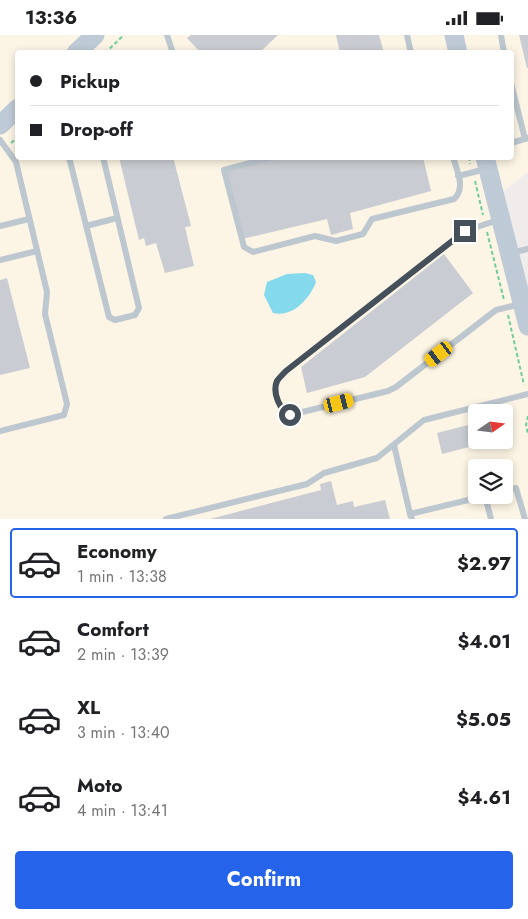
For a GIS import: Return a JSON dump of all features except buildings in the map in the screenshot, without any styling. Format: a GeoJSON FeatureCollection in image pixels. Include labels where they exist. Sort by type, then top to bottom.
{"type":"FeatureCollection","features":[{"type":"Feature","properties":{"kind":"street"},"geometry":{"type":"LineString","coordinates":[[79,50],[95,35]]}},
{"type":"Feature","properties":{"kind":"street"},"geometry":{"type":"LineString","coordinates":[[454,35],[457,50]]}},
{"type":"Feature","properties":{"kind":"street"},"geometry":{"type":"LineString","coordinates":[[0,125],[15,111]]}},
{"type":"Feature","properties":{"kind":"street"},"geometry":{"type":"LineString","coordinates":[[482,166],[493,221],[510,254],[514,306],[528,326]]}},
{"type":"Feature","properties":{"kind":"lane"},"geometry":{"type":"LineString","coordinates":[[167,35],[172,50]]}},
{"type":"Feature","properties":{"kind":"lane"},"geometry":{"type":"LineString","coordinates":[[407,35],[410,50]]}},
{"type":"Feature","properties":{"kind":"lane"},"geometry":{"type":"LineString","coordinates":[[501,35],[504,50]]}},
{"type":"Feature","properties":{"kind":"lane"},"geometry":{"type":"LineString","coordinates":[[514,94],[526,139]]}},
{"type":"Feature","properties":{"kind":"lane"},"geometry":{"type":"LineString","coordinates":[[0,140],[16,162],[47,292],[45,314],[67,404],[64,415],[0,431]]}},
{"type":"Feature","properties":{"kind":"lane"},"geometry":{"type":"LineString","coordinates":[[70,160],[109,317],[115,320],[136,315],[139,309],[104,160]]}},
{"type":"Feature","properties":{"kind":"lane"},"geometry":{"type":"LineString","coordinates":[[261,160],[224,170],[244,247],[253,252],[315,236],[336,241],[363,234],[372,219],[454,199],[459,194],[461,187],[454,160]]}},
{"type":"Feature","properties":{"kind":"lane"},"geometry":{"type":"LineString","coordinates":[[458,176],[482,166]]}},
{"type":"Feature","properties":{"kind":"lane"},"geometry":{"type":"LineString","coordinates":[[86,226],[117,218]]}},
{"type":"Feature","properties":{"kind":"lane"},"geometry":{"type":"LineString","coordinates":[[0,226],[30,219]]}},
{"type":"Feature","properties":{"kind":"lane"},"geometry":{"type":"LineString","coordinates":[[493,221],[465,231],[286,371],[277,381],[276,390],[280,407],[290,415],[388,391],[496,310],[514,306]]}},
{"type":"Feature","properties":{"kind":"lane"},"geometry":{"type":"LineString","coordinates":[[510,254],[528,249]]}},
{"type":"Feature","properties":{"kind":"lane"},"geometry":{"type":"LineString","coordinates":[[0,261],[37,251]]}},
{"type":"Feature","properties":{"kind":"lane"},"geometry":{"type":"LineString","coordinates":[[166,519],[307,485],[324,473],[377,458],[424,420],[527,394]]}},
{"type":"Feature","properties":{"kind":"lane"},"geometry":{"type":"LineString","coordinates":[[394,445],[411,517],[468,500]]}},
{"type":"Feature","properties":{"kind":"lane"},"geometry":{"type":"LineString","coordinates":[[513,489],[516,488],[524,519]]}},
{"type":"Feature","properties":{"kind":"lane"},"geometry":{"type":"LineString","coordinates":[[488,504],[491,519]]}},
{"type":"Feature","properties":{"kind":"path"},"geometry":{"type":"LineString","coordinates":[[108,50],[124,35]]}},
{"type":"Feature","properties":{"kind":"path"},"geometry":{"type":"LineString","coordinates":[[482,166],[493,221],[514,306],[527,394]]}},
{"type":"Feature","properties":{"kind":"path"},"geometry":{"type":"LineString","coordinates":[[528,416],[528,434]]}},
{"type":"Feature","properties":{"kind":"shaded area"},"geometry":{"type":"Polygon","coordinates":[[[0,35],[528,35],[528,172],[495,198],[528,326],[528,519],[0,519],[0,35]]]}},
{"type":"Feature","properties":{"kind":"water"},"geometry":{"type":"Polygon","coordinates":[[[305,273],[313,275],[316,282],[310,294],[294,310],[280,314],[273,313],[264,295],[267,282],[287,274],[305,273]]]}},
{"type":"Feature","properties":{"kind":"route"},"geometry":{"type":"LineString","coordinates":[[290,415],[280,407],[276,390],[277,381],[286,371],[465,231]]}}]}
